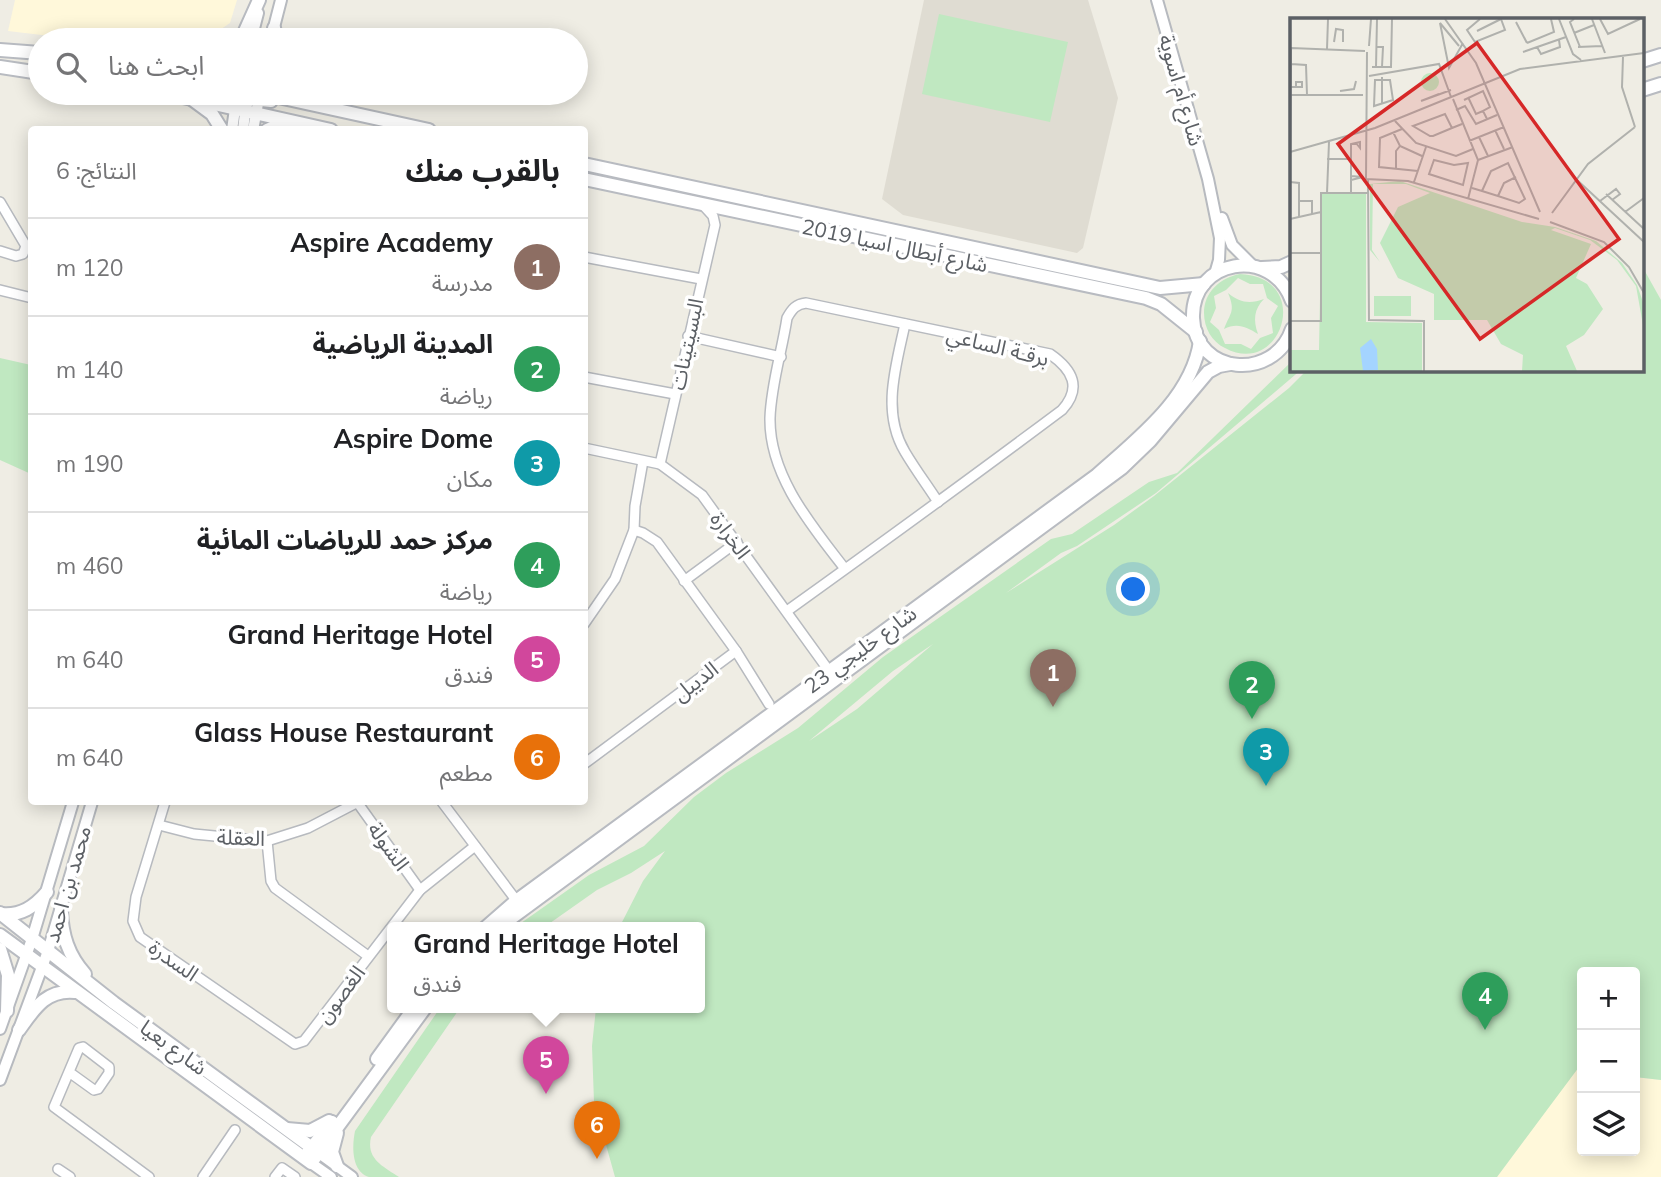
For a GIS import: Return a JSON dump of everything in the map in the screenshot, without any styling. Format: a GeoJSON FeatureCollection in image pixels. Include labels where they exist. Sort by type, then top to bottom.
{"type":"FeatureCollection","features":[{"type":"Feature","properties":{"kind":"main road"},"geometry":{"type":"LineString","coordinates":[[248,28],[261,0]]}},
{"type":"Feature","properties":{"kind":"main road"},"geometry":{"type":"LineString","coordinates":[[0,50],[28,52]]}},
{"type":"Feature","properties":{"kind":"main road"},"geometry":{"type":"LineString","coordinates":[[1644,60],[1661,55]]}},
{"type":"Feature","properties":{"kind":"main road"},"geometry":{"type":"LineString","coordinates":[[0,67],[28,71]]}},
{"type":"Feature","properties":{"kind":"main road"},"geometry":{"type":"LineString","coordinates":[[1644,89],[1661,85]]}},
{"type":"Feature","properties":{"kind":"main road"},"geometry":{"type":"LineString","coordinates":[[200,105],[212,114],[220,126]]}},
{"type":"Feature","properties":{"kind":"main road"},"geometry":{"type":"LineString","coordinates":[[261,105],[305,125]]}},
{"type":"Feature","properties":{"kind":"main road"},"geometry":{"type":"LineString","coordinates":[[284,105],[338,114],[349,112],[412,126]]}},
{"type":"Feature","properties":{"kind":"main road"},"geometry":{"type":"LineString","coordinates":[[343,105],[381,119]]}},
{"type":"Feature","properties":{"kind":"main road"},"geometry":{"type":"LineString","coordinates":[[276,126],[283,123],[310,126]]}},
{"type":"Feature","properties":{"kind":"main road","name":"شارع أبطال اسيا 2019"},"geometry":{"type":"LineString","coordinates":[[588,165],[1160,288],[1184,288],[1204,284]]}},
{"type":"Feature","properties":{"kind":"main road","name":"شارع أبطال اسيا 2019"},"geometry":{"type":"LineString","coordinates":[[588,181],[1146,298],[1161,304],[1198,337],[1213,356],[1230,364]]}},
{"type":"Feature","properties":{"kind":"main road"},"geometry":{"type":"LineString","coordinates":[[1204,284],[1229,267],[1281,267],[1290,263]]}},
{"type":"Feature","properties":{"kind":"main road"},"geometry":{"type":"LineString","coordinates":[[1257,267],[1280,280],[1290,298]]}},
{"type":"Feature","properties":{"kind":"main road","name":"شارع خليجي 23"},"geometry":{"type":"LineString","coordinates":[[1051,515],[1129,447],[1162,413],[1190,377],[1198,337],[1194,307],[1204,284]]}},
{"type":"Feature","properties":{"kind":"main road"},"geometry":{"type":"LineString","coordinates":[[1230,364],[1249,366],[1265,361],[1283,346],[1290,333]]}},
{"type":"Feature","properties":{"kind":"main road","name":"شارع خليجي 23"},"geometry":{"type":"LineString","coordinates":[[494,922],[1051,515],[1122,468],[1208,372],[1230,364]]}},
{"type":"Feature","properties":{"kind":"main road"},"geometry":{"type":"LineString","coordinates":[[1,914],[22,912],[47,892]]}},
{"type":"Feature","properties":{"kind":"main road","name":"شارع خليجي 23"},"geometry":{"type":"LineString","coordinates":[[503,922],[519,905]]}},
{"type":"Feature","properties":{"kind":"main road"},"geometry":{"type":"LineString","coordinates":[[61,909],[62,928],[68,948],[78,966],[99,990]]}},
{"type":"Feature","properties":{"kind":"main road","name":"شارع بعيا"},"geometry":{"type":"LineString","coordinates":[[1,914],[283,1128],[312,1155]]}},
{"type":"Feature","properties":{"kind":"main road","name":"شارع بعيا"},"geometry":{"type":"LineString","coordinates":[[0,935],[75,992],[312,1155]]}},
{"type":"Feature","properties":{"kind":"main road"},"geometry":{"type":"LineString","coordinates":[[0,949],[8,975],[7,1011]]}},
{"type":"Feature","properties":{"kind":"main road"},"geometry":{"type":"LineString","coordinates":[[19,1030],[44,999],[59,992],[75,992]]}},
{"type":"Feature","properties":{"kind":"main road"},"geometry":{"type":"LineString","coordinates":[[400,1035],[411,1013]]}},
{"type":"Feature","properties":{"kind":"main road"},"geometry":{"type":"LineString","coordinates":[[312,1155],[400,1035],[420,1013]]}},
{"type":"Feature","properties":{"kind":"main road"},"geometry":{"type":"LineString","coordinates":[[283,1128],[310,1131],[340,1118]]}},
{"type":"Feature","properties":{"kind":"main road"},"geometry":{"type":"LineString","coordinates":[[334,1172],[332,1152],[340,1118]]}},
{"type":"Feature","properties":{"kind":"street"},"geometry":{"type":"LineString","coordinates":[[254,28],[261,0]]}},
{"type":"Feature","properties":{"kind":"street"},"geometry":{"type":"LineString","coordinates":[[259,28],[264,5],[261,0]]}},
{"type":"Feature","properties":{"kind":"street"},"geometry":{"type":"LineString","coordinates":[[276,28],[281,0]]}},
{"type":"Feature","properties":{"kind":"street","name":"شارع أم اسوية"},"geometry":{"type":"LineString","coordinates":[[1157,0],[1208,179],[1220,238],[1215,274]]}},
{"type":"Feature","properties":{"kind":"street"},"geometry":{"type":"LineString","coordinates":[[234,126],[245,105]]}},
{"type":"Feature","properties":{"kind":"street"},"geometry":{"type":"LineString","coordinates":[[244,126],[247,105]]}},
{"type":"Feature","properties":{"kind":"street"},"geometry":{"type":"LineString","coordinates":[[249,105],[252,126]]}},
{"type":"Feature","properties":{"kind":"street","name":"شارع أم اسوية"},"geometry":{"type":"LineString","coordinates":[[1208,179],[1214,189],[1229,239],[1237,251],[1257,267]]}},
{"type":"Feature","properties":{"kind":"street"},"geometry":{"type":"LineString","coordinates":[[0,202],[26,246],[23,254],[16,256],[0,251]]}},
{"type":"Feature","properties":{"kind":"street"},"geometry":{"type":"LineString","coordinates":[[701,204],[713,216],[715,225]]}},
{"type":"Feature","properties":{"kind":"street"},"geometry":{"type":"LineString","coordinates":[[715,225],[719,219],[736,211]]}},
{"type":"Feature","properties":{"kind":"street","name":"البسيتينات"},"geometry":{"type":"LineString","coordinates":[[660,464],[715,225]]}},
{"type":"Feature","properties":{"kind":"street"},"geometry":{"type":"LineString","coordinates":[[588,258],[701,279]]}},
{"type":"Feature","properties":{"kind":"street"},"geometry":{"type":"LineString","coordinates":[[0,290],[28,298]]}},
{"type":"Feature","properties":{"kind":"street","name":"برقـة الساعي"},"geometry":{"type":"LineString","coordinates":[[787,611],[938,502],[1062,410],[1071,401],[1074,391],[1068,370],[1050,355],[806,303],[798,304],[787,318],[773,391],[771,435],[778,464],[801,509],[845,569]]}},
{"type":"Feature","properties":{"kind":"street"},"geometry":{"type":"LineString","coordinates":[[905,324],[891,388],[892,411],[903,450],[938,502]]}},
{"type":"Feature","properties":{"kind":"street"},"geometry":{"type":"LineString","coordinates":[[688,336],[780,357]]}},
{"type":"Feature","properties":{"kind":"street"},"geometry":{"type":"LineString","coordinates":[[588,378],[675,394]]}},
{"type":"Feature","properties":{"kind":"street","name":"الخرارة"},"geometry":{"type":"LineString","coordinates":[[588,449],[660,464],[702,495],[833,676]]}},
{"type":"Feature","properties":{"kind":"street"},"geometry":{"type":"LineString","coordinates":[[588,618],[615,579],[634,530],[635,506],[643,461]]}},
{"type":"Feature","properties":{"kind":"street","name":"الديبل"},"geometry":{"type":"LineString","coordinates":[[588,761],[736,651],[657,542],[634,530]]}},
{"type":"Feature","properties":{"kind":"street"},"geometry":{"type":"LineString","coordinates":[[684,581],[737,542]]}},
{"type":"Feature","properties":{"kind":"street"},"geometry":{"type":"LineString","coordinates":[[736,651],[769,704]]}},
{"type":"Feature","properties":{"kind":"street","name":"محمد بن احمد"},"geometry":{"type":"LineString","coordinates":[[0,1029],[27,955],[72,805]]}},
{"type":"Feature","properties":{"kind":"street","name":"محمد بن احمد"},"geometry":{"type":"LineString","coordinates":[[0,1080],[48,951],[91,805]]}},
{"type":"Feature","properties":{"kind":"street","name":"السدرة"},"geometry":{"type":"LineString","coordinates":[[163,805],[136,897],[133,922],[140,937],[288,1041]]}},
{"type":"Feature","properties":{"kind":"street","name":"العقلة"},"geometry":{"type":"LineString","coordinates":[[159,825],[194,834],[267,841],[308,828],[351,805]]}},
{"type":"Feature","properties":{"kind":"street","name":"الشولة"},"geometry":{"type":"LineString","coordinates":[[359,805],[420,890]]}},
{"type":"Feature","properties":{"kind":"street"},"geometry":{"type":"LineString","coordinates":[[444,805],[519,905]]}},
{"type":"Feature","properties":{"kind":"street"},"geometry":{"type":"LineString","coordinates":[[267,841],[271,881],[275,888],[368,956]]}},
{"type":"Feature","properties":{"kind":"street","name":"الغصون"},"geometry":{"type":"LineString","coordinates":[[395,922],[420,890],[475,846]]}},
{"type":"Feature","properties":{"kind":"street","name":"الغصون"},"geometry":{"type":"LineString","coordinates":[[288,1041],[295,1044],[304,1041],[387,932]]}},
{"type":"Feature","properties":{"kind":"street"},"geometry":{"type":"LineString","coordinates":[[69,1072],[94,1090],[100,1088],[110,1070],[83,1047],[76,1052],[54,1105],[56,1110],[149,1177]]}},
{"type":"Feature","properties":{"kind":"street"},"geometry":{"type":"LineString","coordinates":[[203,1177],[235,1130]]}},
{"type":"Feature","properties":{"kind":"street","name":"شارع بعيا"},"geometry":{"type":"LineString","coordinates":[[312,1155],[334,1172],[352,1177]]}},
{"type":"Feature","properties":{"kind":"street"},"geometry":{"type":"LineString","coordinates":[[128,1177],[135,1167]]}},
{"type":"Feature","properties":{"kind":"street"},"geometry":{"type":"LineString","coordinates":[[275,1177],[282,1168],[295,1177]]}},
{"type":"Feature","properties":{"kind":"street"},"geometry":{"type":"LineString","coordinates":[[58,1169],[70,1177]]}},
{"type":"Feature","properties":{"kind":"shaded area"},"geometry":{"type":"Polygon","coordinates":[[[15,0],[237,0],[230,23],[223,28],[28,28],[28,33],[8,31],[15,0]]]}},
{"type":"Feature","properties":{"kind":"shaded area"},"geometry":{"type":"Polygon","coordinates":[[[924,0],[1088,0],[1118,98],[1083,248],[1077,253],[903,215],[882,199],[924,0]]]}},
{"type":"Feature","properties":{"kind":"shaded area"},"geometry":{"type":"Polygon","coordinates":[[[1577,1068],[1577,1156],[1640,1156],[1640,1078],[1661,1080],[1661,1177],[1497,1177],[1577,1068]]]}},
{"type":"Feature","properties":{"kind":"green space"},"geometry":{"type":"Polygon","coordinates":[[[939,14],[1068,42],[1050,122],[922,94],[939,14]]]}},
{"type":"Feature","properties":{"kind":"green space"},"geometry":{"type":"Polygon","coordinates":[[[1644,270],[1661,300],[1661,1080],[1640,1078],[1640,967],[1577,967],[1577,1070],[1497,1177],[615,1177],[594,1102],[592,1046],[595,1013],[705,1013],[705,922],[622,922],[643,881],[665,851],[631,873],[597,890],[552,922],[522,922],[589,875],[644,846],[694,797],[726,773],[798,728],[883,657],[1051,539],[1072,534],[1149,482],[1177,473],[1290,363],[1290,371],[1300,371],[1156,493],[1077,546],[1061,553],[1006,593],[1114,525],[1154,496],[1289,388],[1306,371],[1644,371],[1644,270]],[[933,644],[893,671],[809,741],[857,709],[933,644]]]}},
{"type":"Feature","properties":{"kind":"green space"},"geometry":{"type":"Polygon","coordinates":[[[1240,274],[1263,279],[1277,291],[1283,307],[1282,324],[1274,339],[1262,350],[1245,354],[1225,348],[1216,342],[1204,319],[1205,305],[1214,287],[1240,274]],[[1238,278],[1226,290],[1214,296],[1216,308],[1210,322],[1219,330],[1225,344],[1241,344],[1251,349],[1260,338],[1273,333],[1271,318],[1278,306],[1267,298],[1263,284],[1250,284],[1238,278]]]}},
{"type":"Feature","properties":{"kind":"green space"},"geometry":{"type":"Polygon","coordinates":[[[1228,293],[1245,302],[1264,299],[1255,315],[1258,334],[1242,326],[1224,329],[1232,309],[1228,293]]]}},
{"type":"Feature","properties":{"kind":"green space"},"geometry":{"type":"Polygon","coordinates":[[[0,358],[28,364],[28,473],[0,460],[0,358]]]}},
{"type":"Feature","properties":{"kind":"green space"},"geometry":{"type":"Polygon","coordinates":[[[437,1013],[457,1013],[371,1137],[373,1156],[399,1177],[369,1177],[363,1174],[356,1164],[353,1151],[355,1131],[437,1013]]]}},
{"type":"Feature","properties":{"kind":"place","name":"Aspire Academy"},"geometry":{"type":"Point","coordinates":[1053,707]}},
{"type":"Feature","properties":{"kind":"place","name":"المدينة الرياضية"},"geometry":{"type":"Point","coordinates":[1252,719]}},
{"type":"Feature","properties":{"kind":"place","name":"Aspire Dome"},"geometry":{"type":"Point","coordinates":[1266,786]}},
{"type":"Feature","properties":{"kind":"place","name":"مركز حمد للرياضات المائية"},"geometry":{"type":"Point","coordinates":[1485,1030]}},
{"type":"Feature","properties":{"kind":"place","name":"Grand Heritage Hotel"},"geometry":{"type":"Point","coordinates":[546,1094]}},
{"type":"Feature","properties":{"kind":"place","name":"Glass House Restaurant"},"geometry":{"type":"Point","coordinates":[597,1159]}}]}
